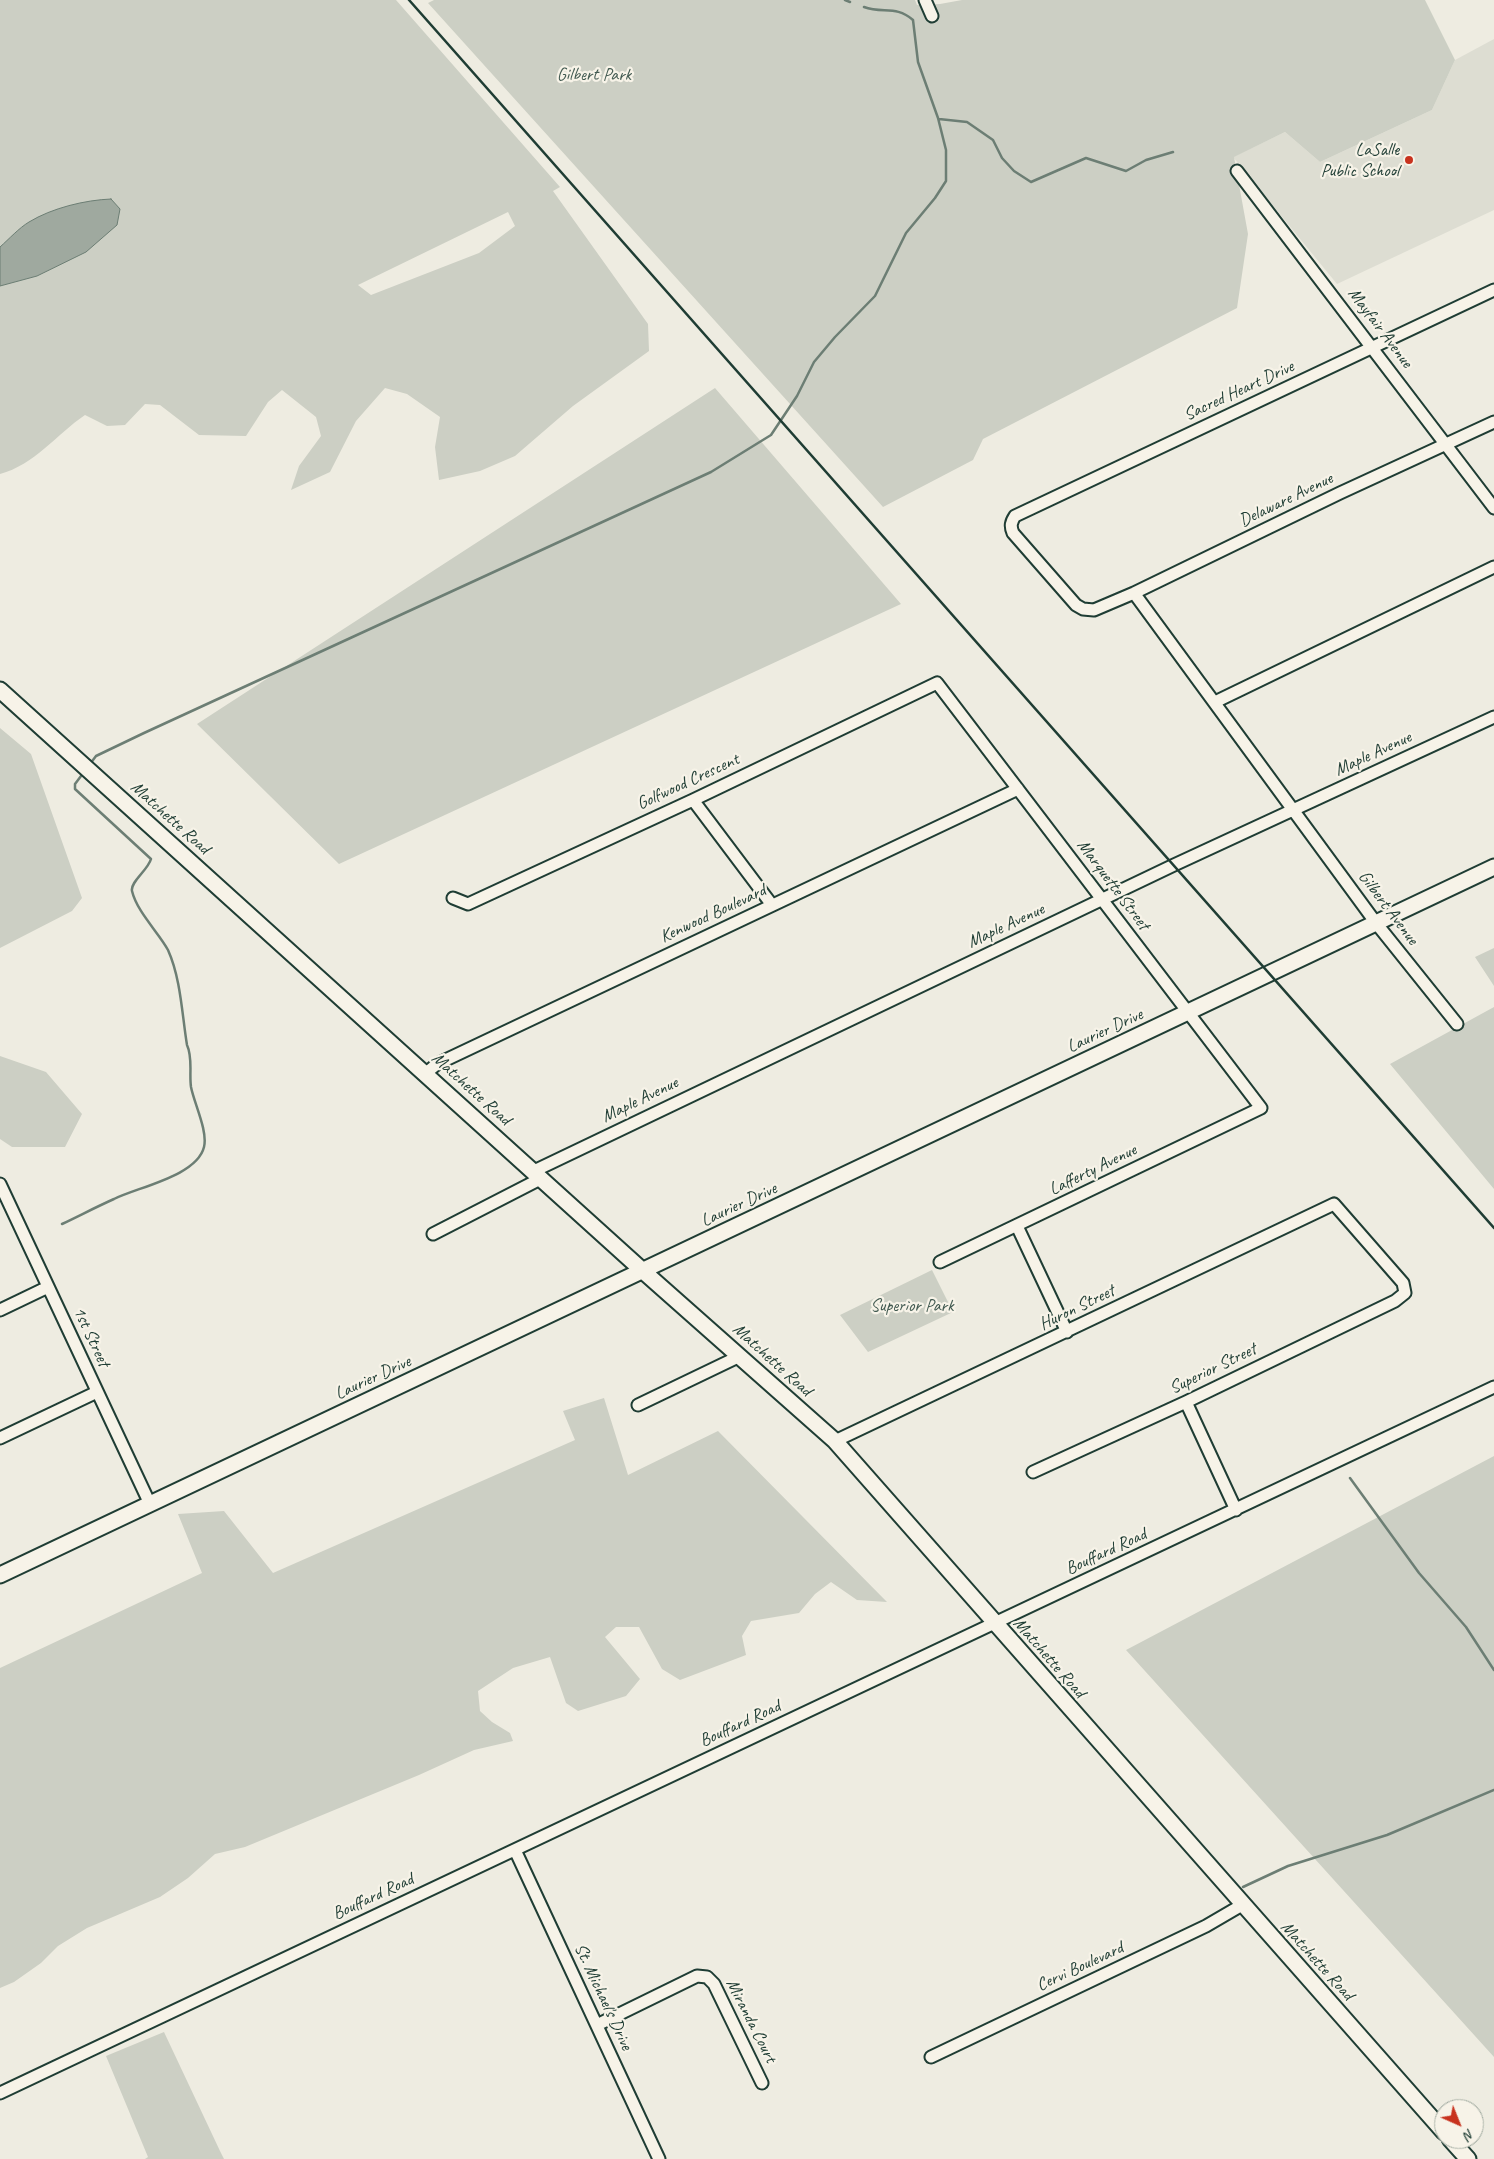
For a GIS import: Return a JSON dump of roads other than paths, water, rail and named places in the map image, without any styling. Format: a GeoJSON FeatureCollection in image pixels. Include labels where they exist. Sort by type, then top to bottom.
{"type":"FeatureCollection","features":[{"type":"Feature","properties":{"kind":"street"},"geometry":{"type":"LineString","coordinates":[[925,0],[932,16]]}},
{"type":"Feature","properties":{"kind":"street","name":"Mayfair Avenue"},"geometry":{"type":"LineString","coordinates":[[1237,171],[1494,508]]}},
{"type":"Feature","properties":{"kind":"street","name":"Sacred Heart Drive"},"geometry":{"type":"LineString","coordinates":[[1094,610],[1083,609],[1076,605],[1013,533],[1011,522],[1015,516],[1494,290]]}},
{"type":"Feature","properties":{"kind":"street","name":"Delaware Avenue"},"geometry":{"type":"LineString","coordinates":[[1094,610],[1134,593],[1494,422]]}},
{"type":"Feature","properties":{"kind":"street"},"geometry":{"type":"LineString","coordinates":[[1215,702],[1494,567]]}},
{"type":"Feature","properties":{"kind":"street","name":"Gilbert Avenue"},"geometry":{"type":"LineString","coordinates":[[1134,593],[1295,810],[1376,923],[1457,1024]]}},
{"type":"Feature","properties":{"kind":"street","name":"Marquette Street"},"geometry":{"type":"LineString","coordinates":[[937,683],[1260,1108]]}},
{"type":"Feature","properties":{"kind":"street","name":"Golfwood Crescent"},"geometry":{"type":"LineString","coordinates":[[453,898],[468,904],[693,800],[937,683]]}},
{"type":"Feature","properties":{"kind":"street","name":"Matchette Road"},"geometry":{"type":"LineString","coordinates":[[0,690],[643,1271],[835,1441],[994,1624],[1434,2121]]}},
{"type":"Feature","properties":{"kind":"street","name":"Maple Avenue"},"geometry":{"type":"LineString","coordinates":[[433,1234],[538,1175],[758,1062],[1494,716]]}},
{"type":"Feature","properties":{"kind":"street","name":"Kenwood Boulevard"},"geometry":{"type":"LineString","coordinates":[[426,1073],[437,1064],[1018,789]]}},
{"type":"Feature","properties":{"kind":"street"},"geometry":{"type":"LineString","coordinates":[[693,800],[772,905]]}},
{"type":"Feature","properties":{"kind":"street","name":"Laurier Drive"},"geometry":{"type":"LineString","coordinates":[[0,1574],[1494,867]]}},
{"type":"Feature","properties":{"kind":"street","name":"Lafferty Avenue"},"geometry":{"type":"LineString","coordinates":[[940,1262],[1260,1108]]}},
{"type":"Feature","properties":{"kind":"street","name":"1st Street"},"geometry":{"type":"LineString","coordinates":[[0,1184],[150,1504]]}},
{"type":"Feature","properties":{"kind":"street","name":"Superior Street"},"geometry":{"type":"LineString","coordinates":[[1033,1472],[1186,1402],[1395,1301],[1405,1293],[1403,1283],[1334,1204]]}},
{"type":"Feature","properties":{"kind":"street","name":"Huron Street"},"geometry":{"type":"LineString","coordinates":[[835,1441],[1334,1204]]}},
{"type":"Feature","properties":{"kind":"street"},"geometry":{"type":"LineString","coordinates":[[1017,1226],[1067,1332]]}},
{"type":"Feature","properties":{"kind":"street"},"geometry":{"type":"LineString","coordinates":[[0,1310],[48,1287]]}},
{"type":"Feature","properties":{"kind":"street"},"geometry":{"type":"LineString","coordinates":[[638,1405],[740,1356]]}},
{"type":"Feature","properties":{"kind":"street","name":"Bouffard Road"},"geometry":{"type":"LineString","coordinates":[[0,2093],[1494,1387]]}},
{"type":"Feature","properties":{"kind":"street"},"geometry":{"type":"LineString","coordinates":[[0,1438],[97,1392]]}},
{"type":"Feature","properties":{"kind":"street"},"geometry":{"type":"LineString","coordinates":[[1186,1402],[1236,1510]]}},
{"type":"Feature","properties":{"kind":"street","name":"St. Michael's Drive"},"geometry":{"type":"LineString","coordinates":[[515,1850],[659,2159]]}},
{"type":"Feature","properties":{"kind":"street","name":"Cervi Boulevard"},"geometry":{"type":"LineString","coordinates":[[931,2057],[1206,1926],[1242,1905]]}},
{"type":"Feature","properties":{"kind":"street","name":"Miranda Court"},"geometry":{"type":"LineString","coordinates":[[598,2025],[697,1976],[707,1977],[714,1984],[762,2083]]}},
{"type":"Feature","properties":{"kind":"street"},"geometry":{"type":"LineString","coordinates":[[1459,2149],[1468,2159]]}},
{"type":"Feature","properties":{"kind":"waterway"},"geometry":{"type":"LineString","coordinates":[[845,0],[850,2]]}},
{"type":"Feature","properties":{"kind":"waterway"},"geometry":{"type":"LineString","coordinates":[[90,764],[96,756],[144,733],[711,472],[771,435],[797,396],[814,362],[835,337],[875,296],[906,233],[935,198],[946,181],[946,150],[938,118],[918,62],[913,20],[907,15],[895,11],[864,7]]}},
{"type":"Feature","properties":{"kind":"waterway"},"geometry":{"type":"LineString","coordinates":[[939,119],[967,122],[993,140],[1002,158],[1014,171],[1031,182],[1086,158],[1126,171],[1146,160],[1173,152]]}},
{"type":"Feature","properties":{"kind":"waterway"},"geometry":{"type":"LineString","coordinates":[[62,1224],[114,1199],[179,1173],[199,1157],[205,1140],[191,1087],[190,1055],[176,973],[168,950],[138,907],[132,891],[132,887],[151,859],[75,789],[75,784],[84,772]]}},
{"type":"Feature","properties":{"kind":"waterway"},"geometry":{"type":"LineString","coordinates":[[1350,1478],[1419,1573],[1466,1627],[1494,1670]]}},
{"type":"Feature","properties":{"kind":"waterway"},"geometry":{"type":"LineString","coordinates":[[1243,1887],[1288,1866],[1387,1835],[1494,1790]]}},
{"type":"Feature","properties":{"kind":"railway"},"geometry":{"type":"LineString","coordinates":[[409,0],[1494,1228]]}},
{"type":"Feature","properties":{"kind":"place","name":"LaSalle Public School"},"geometry":{"type":"Point","coordinates":[1409,160]}},
{"type":"Feature","properties":{"kind":"park label","name":"Gilbert Park"},"geometry":{"type":"Point","coordinates":[594,75]}},
{"type":"Feature","properties":{"kind":"park label","name":"Superior Park"},"geometry":{"type":"Point","coordinates":[912,1306]}}]}
